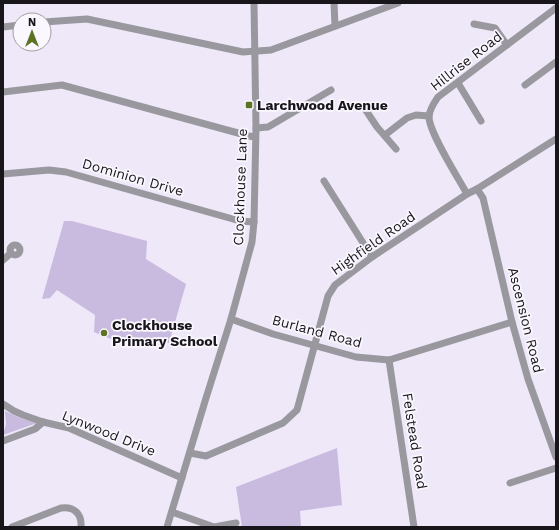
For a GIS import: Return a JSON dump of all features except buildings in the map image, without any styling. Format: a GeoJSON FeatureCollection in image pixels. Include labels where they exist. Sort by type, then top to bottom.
{"type":"FeatureCollection","features":[{"type":"Feature","properties":{"kind":"street","name":"Clockhouse Lane"},"geometry":{"type":"LineString","coordinates":[[167,527],[251,251],[254,222],[256,128],[254,3]]}},
{"type":"Feature","properties":{"kind":"street"},"geometry":{"type":"LineString","coordinates":[[334,3],[335,26]]}},
{"type":"Feature","properties":{"kind":"street"},"geometry":{"type":"LineString","coordinates":[[52,21],[87,19],[243,52],[254,52],[271,50],[398,3]]}},
{"type":"Feature","properties":{"kind":"street","name":"Hillrise Road"},"geometry":{"type":"LineString","coordinates":[[429,116],[432,105],[438,97],[556,8]]}},
{"type":"Feature","properties":{"kind":"street"},"geometry":{"type":"LineString","coordinates":[[474,24],[495,28],[507,46]]}},
{"type":"Feature","properties":{"kind":"street"},"geometry":{"type":"LineString","coordinates":[[525,85],[556,62]]}},
{"type":"Feature","properties":{"kind":"street"},"geometry":{"type":"LineString","coordinates":[[458,83],[481,121]]}},
{"type":"Feature","properties":{"kind":"street"},"geometry":{"type":"LineString","coordinates":[[3,92],[62,85],[255,137]]}},
{"type":"Feature","properties":{"kind":"street"},"geometry":{"type":"LineString","coordinates":[[256,128],[268,127],[331,90]]}},
{"type":"Feature","properties":{"kind":"street"},"geometry":{"type":"LineString","coordinates":[[365,108],[377,127],[396,149]]}},
{"type":"Feature","properties":{"kind":"street"},"geometry":{"type":"LineString","coordinates":[[385,135],[407,118],[416,115],[429,116],[430,124],[447,159],[467,194]]}},
{"type":"Feature","properties":{"kind":"street","name":"Highfield Road"},"geometry":{"type":"LineString","coordinates":[[190,453],[206,456],[283,423],[297,410],[328,296],[335,285],[372,257],[467,194],[556,139]]}},
{"type":"Feature","properties":{"kind":"street","name":"Dominion Drive"},"geometry":{"type":"LineString","coordinates":[[3,174],[50,170],[66,172],[240,221],[254,222]]}},
{"type":"Feature","properties":{"kind":"street"},"geometry":{"type":"LineString","coordinates":[[324,181],[372,257]]}},
{"type":"Feature","properties":{"kind":"street","name":"Ascension Road"},"geometry":{"type":"LineString","coordinates":[[477,189],[483,198],[512,322],[528,379],[556,457]]}},
{"type":"Feature","properties":{"kind":"street"},"geometry":{"type":"LineString","coordinates":[[3,260],[11,253]]}},
{"type":"Feature","properties":{"kind":"street","name":"Burland Road"},"geometry":{"type":"LineString","coordinates":[[231,319],[314,346],[356,357],[389,360],[512,322]]}},
{"type":"Feature","properties":{"kind":"street","name":"Felstead Road"},"geometry":{"type":"LineString","coordinates":[[389,360],[414,527]]}},
{"type":"Feature","properties":{"kind":"street","name":"Lynwood Drive"},"geometry":{"type":"LineString","coordinates":[[3,404],[14,411],[43,422],[70,428],[182,478]]}},
{"type":"Feature","properties":{"kind":"street"},"geometry":{"type":"LineString","coordinates":[[3,441],[35,428],[43,422]]}},
{"type":"Feature","properties":{"kind":"street"},"geometry":{"type":"LineString","coordinates":[[510,482],[556,468]]}},
{"type":"Feature","properties":{"kind":"street"},"geometry":{"type":"LineString","coordinates":[[12,527],[66,507],[73,509],[78,514],[82,522],[82,527]]}},
{"type":"Feature","properties":{"kind":"street"},"geometry":{"type":"LineString","coordinates":[[172,512],[214,527],[236,523]]}},
{"type":"Feature","properties":{"kind":"shaded area"},"geometry":{"type":"Polygon","coordinates":[[[64,221],[72,221],[147,241],[146,259],[186,284],[169,343],[120,337],[111,339],[94,332],[95,315],[57,290],[50,298],[42,299],[64,221]]]}},
{"type":"Feature","properties":{"kind":"shaded area"},"geometry":{"type":"Polygon","coordinates":[[[5,411],[20,418],[37,423],[3,435],[6,424],[5,411]]]}},
{"type":"Feature","properties":{"kind":"shaded area"},"geometry":{"type":"Polygon","coordinates":[[[337,448],[342,505],[300,511],[301,527],[242,527],[236,487],[337,448]]]}},
{"type":"Feature","properties":{"kind":"place","name":"Larchwood Avenue"},"geometry":{"type":"Point","coordinates":[249,105]}},
{"type":"Feature","properties":{"kind":"place","name":"Clockhouse Primary School"},"geometry":{"type":"Point","coordinates":[104,333]}}]}
